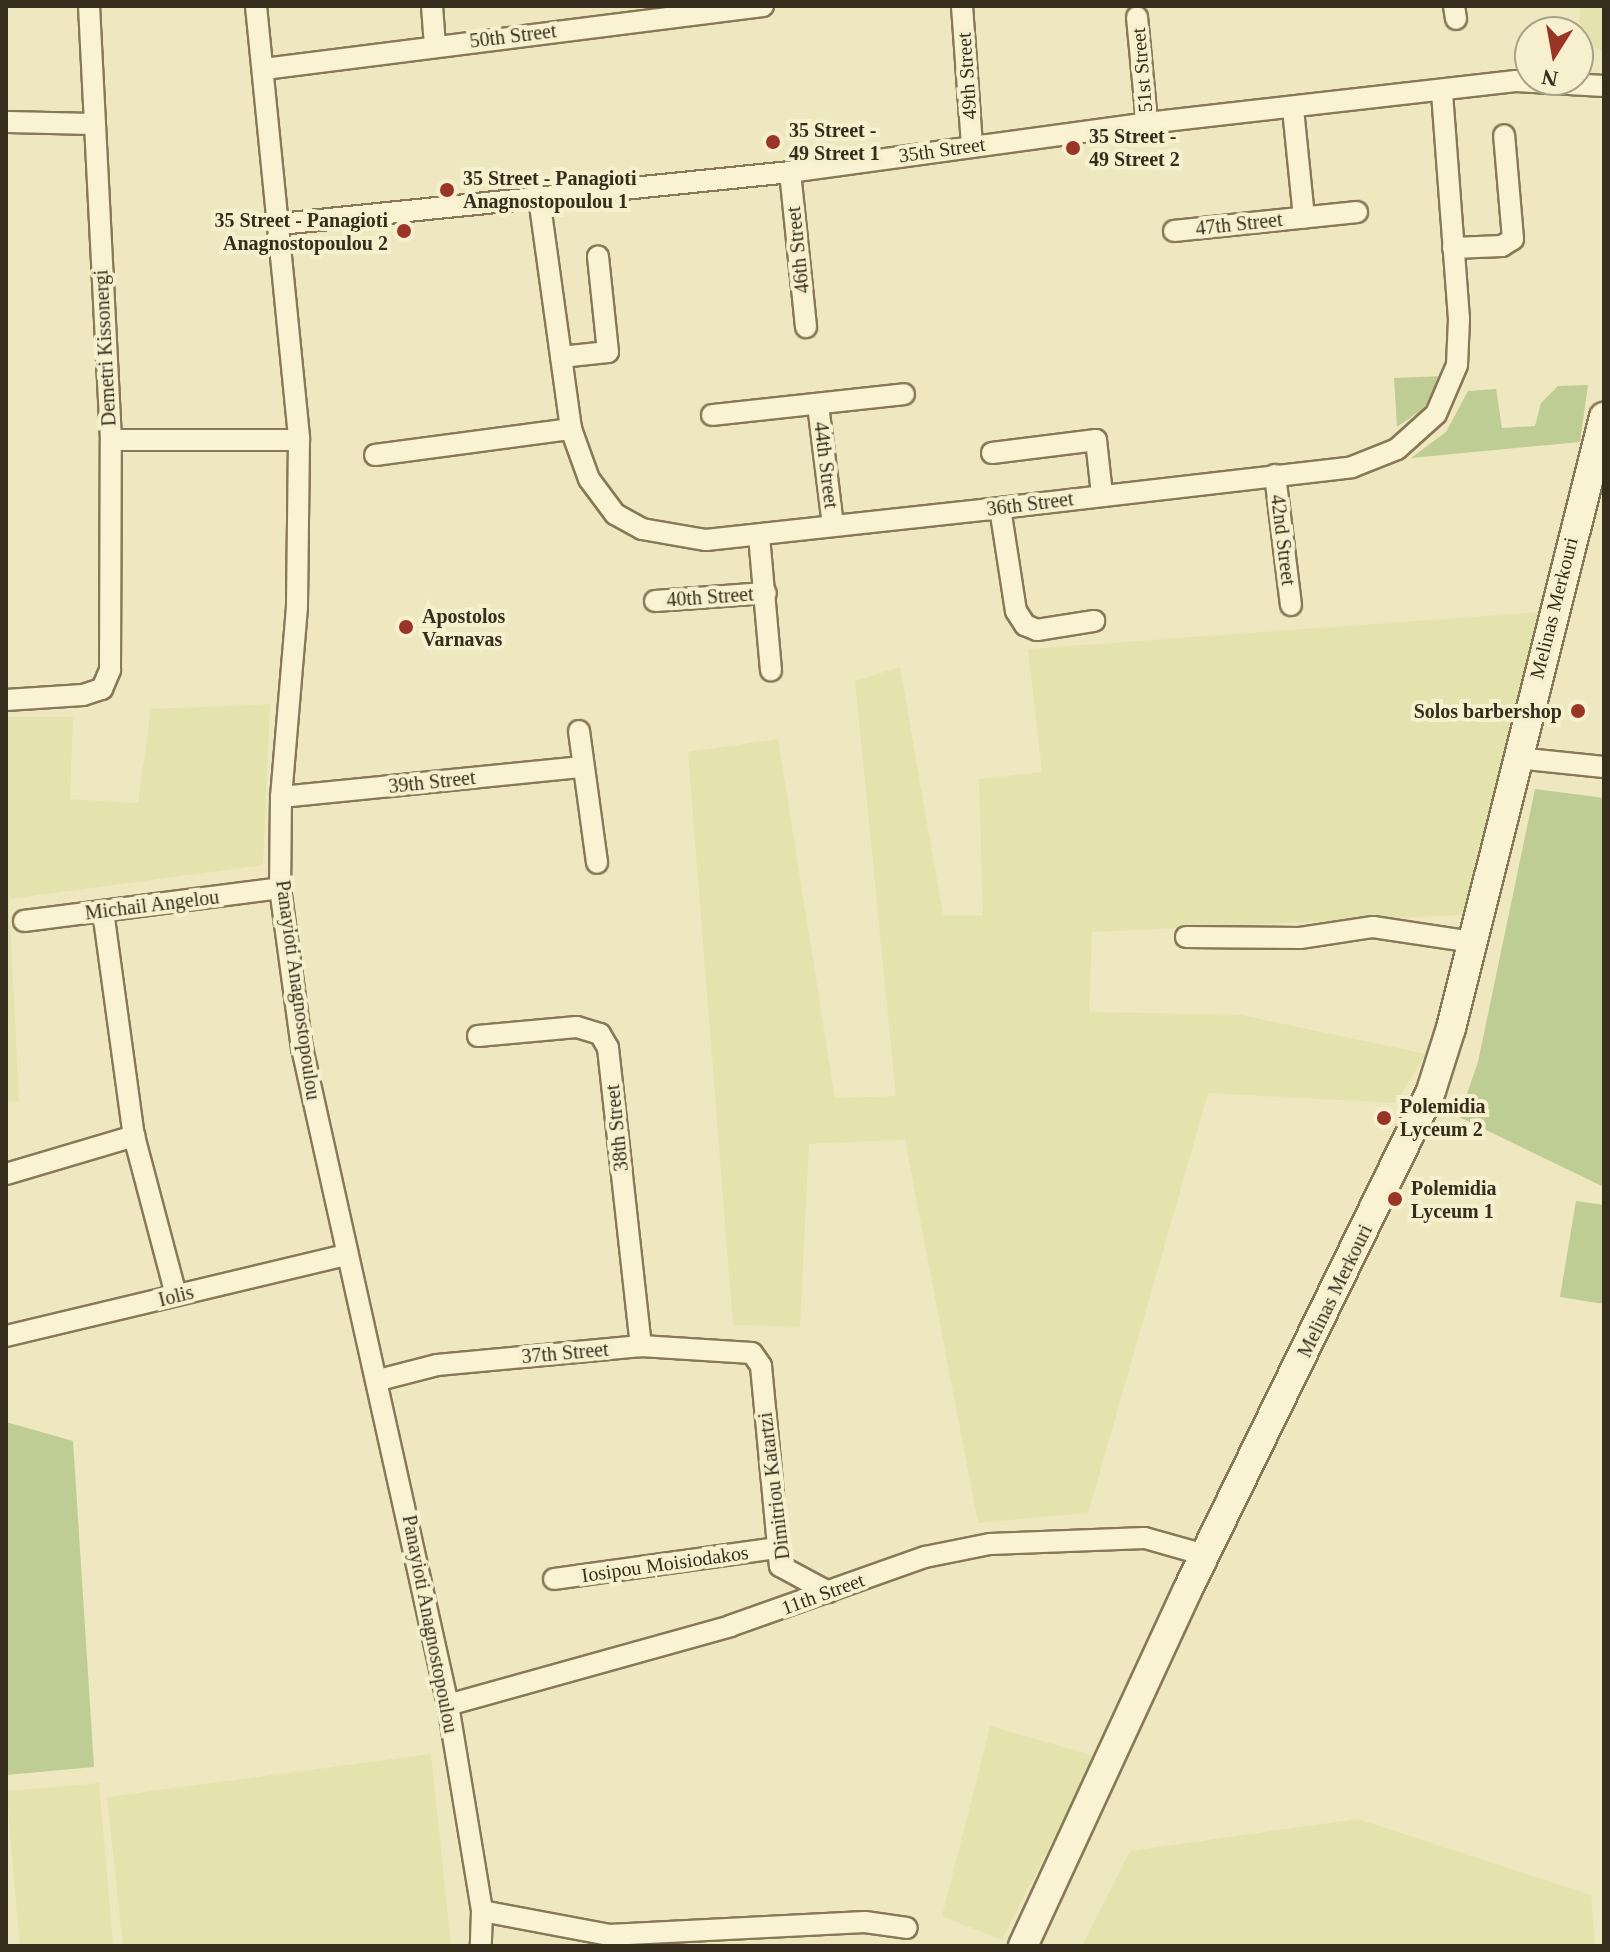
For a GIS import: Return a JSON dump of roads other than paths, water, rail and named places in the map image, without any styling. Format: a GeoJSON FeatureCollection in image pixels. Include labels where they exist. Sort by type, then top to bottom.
{"type":"FeatureCollection","features":[{"type":"Feature","properties":{"kind":"main road","name":"Melinas Merkouri"},"geometry":{"type":"LineString","coordinates":[[1023,1946],[1205,1555],[1431,1091],[1472,942],[1604,417]]}},
{"type":"Feature","properties":{"kind":"street","name":"Demetri Kissonergi"},"geometry":{"type":"LineString","coordinates":[[6,700],[83,695],[102,689],[110,670],[111,440],[89,6]]}},
{"type":"Feature","properties":{"kind":"street","name":"Panayioti Anagnostopoulou"},"geometry":{"type":"LineString","coordinates":[[256,6],[299,440],[297,607],[281,797],[280,888],[302,1048],[346,1255],[379,1380],[448,1705],[482,1911],[481,1946]]}},
{"type":"Feature","properties":{"kind":"street"},"geometry":{"type":"LineString","coordinates":[[432,6],[435,46]]}},
{"type":"Feature","properties":{"kind":"street","name":"50th Street"},"geometry":{"type":"LineString","coordinates":[[264,69],[759,6]]}},
{"type":"Feature","properties":{"kind":"street","name":"49th Street"},"geometry":{"type":"LineString","coordinates":[[962,6],[972,145]]}},
{"type":"Feature","properties":{"kind":"street","name":"51st Street"},"geometry":{"type":"LineString","coordinates":[[1137,17],[1147,123]]}},
{"type":"Feature","properties":{"kind":"street","name":"35th Street"},"geometry":{"type":"LineString","coordinates":[[280,224],[790,172],[1147,123],[1293,109],[1516,81],[1604,86]]}},
{"type":"Feature","properties":{"kind":"street","name":"36th Street"},"geometry":{"type":"LineString","coordinates":[[539,198],[571,429],[589,479],[615,514],[642,529],[677,538],[759,536],[1352,467],[1397,449],[1436,414],[1457,365],[1453,248],[1442,92]]}},
{"type":"Feature","properties":{"kind":"street","name":"47th Street"},"geometry":{"type":"LineString","coordinates":[[1293,109],[1304,217]]}},
{"type":"Feature","properties":{"kind":"street"},"geometry":{"type":"LineString","coordinates":[[6,122],[93,124]]}},
{"type":"Feature","properties":{"kind":"street"},"geometry":{"type":"LineString","coordinates":[[1453,248],[1502,246],[1513,239],[1504,135]]}},
{"type":"Feature","properties":{"kind":"street","name":"46th Street"},"geometry":{"type":"LineString","coordinates":[[790,172],[806,327]]}},
{"type":"Feature","properties":{"kind":"street","name":"47th Street"},"geometry":{"type":"LineString","coordinates":[[1174,231],[1357,212]]}},
{"type":"Feature","properties":{"kind":"street"},"geometry":{"type":"LineString","coordinates":[[561,357],[608,352],[598,257]]}},
{"type":"Feature","properties":{"kind":"street","name":"44th Street"},"geometry":{"type":"LineString","coordinates":[[712,415],[904,394]]}},
{"type":"Feature","properties":{"kind":"street","name":"44th Street"},"geometry":{"type":"LineString","coordinates":[[818,405],[833,525]]}},
{"type":"Feature","properties":{"kind":"street"},"geometry":{"type":"LineString","coordinates":[[375,455],[571,429]]}},
{"type":"Feature","properties":{"kind":"street"},"geometry":{"type":"LineString","coordinates":[[111,440],[299,440]]}},
{"type":"Feature","properties":{"kind":"street"},"geometry":{"type":"LineString","coordinates":[[992,453],[1096,440],[1102,494]]}},
{"type":"Feature","properties":{"kind":"street","name":"42nd Street"},"geometry":{"type":"LineString","coordinates":[[1275,475],[1291,605]]}},
{"type":"Feature","properties":{"kind":"street"},"geometry":{"type":"LineString","coordinates":[[1000,508],[1016,611],[1025,625],[1037,630],[1094,621]]}},
{"type":"Feature","properties":{"kind":"street","name":"40th Street"},"geometry":{"type":"LineString","coordinates":[[759,536],[771,670]]}},
{"type":"Feature","properties":{"kind":"street","name":"40th Street"},"geometry":{"type":"LineString","coordinates":[[655,601],[766,593]]}},
{"type":"Feature","properties":{"kind":"street"},"geometry":{"type":"LineString","coordinates":[[579,731],[597,863]]}},
{"type":"Feature","properties":{"kind":"street"},"geometry":{"type":"LineString","coordinates":[[1517,758],[1604,767]]}},
{"type":"Feature","properties":{"kind":"street","name":"39th Street"},"geometry":{"type":"LineString","coordinates":[[281,797],[583,767]]}},
{"type":"Feature","properties":{"kind":"street","name":"Michail Angelou"},"geometry":{"type":"LineString","coordinates":[[24,921],[280,888]]}},
{"type":"Feature","properties":{"kind":"street"},"geometry":{"type":"LineString","coordinates":[[103,911],[134,1136],[176,1295]]}},
{"type":"Feature","properties":{"kind":"street"},"geometry":{"type":"LineString","coordinates":[[1186,937],[1300,938],[1373,927],[1472,942]]}},
{"type":"Feature","properties":{"kind":"street","name":"38th Street"},"geometry":{"type":"LineString","coordinates":[[478,1036],[577,1027],[600,1034],[608,1048],[641,1346]]}},
{"type":"Feature","properties":{"kind":"street"},"geometry":{"type":"LineString","coordinates":[[6,1174],[134,1136]]}},
{"type":"Feature","properties":{"kind":"street","name":"Iolis"},"geometry":{"type":"LineString","coordinates":[[6,1336],[346,1255]]}},
{"type":"Feature","properties":{"kind":"street","name":"37th Street"},"geometry":{"type":"LineString","coordinates":[[379,1380],[437,1365],[641,1346],[752,1353]]}},
{"type":"Feature","properties":{"kind":"street","name":"Dimitriou Katartzi"},"geometry":{"type":"LineString","coordinates":[[752,1353],[761,1366],[777,1548],[787,1574],[806,1576],[828,1592]]}},
{"type":"Feature","properties":{"kind":"street","name":"11th Street"},"geometry":{"type":"LineString","coordinates":[[448,1705],[730,1626],[925,1557],[990,1544],[1145,1538],[1205,1555]]}},
{"type":"Feature","properties":{"kind":"street","name":"Iosipou Moisiodakos"},"geometry":{"type":"LineString","coordinates":[[554,1579],[777,1548]]}},
{"type":"Feature","properties":{"kind":"street"},"geometry":{"type":"LineString","coordinates":[[482,1911],[609,1935],[865,1922],[907,1928]]}},
{"type":"Feature","properties":{"kind":"place","name":"35 Street - 49 Street 1"},"geometry":{"type":"Point","coordinates":[773,142]}},
{"type":"Feature","properties":{"kind":"place","name":"35 Street - 49 Street 2"},"geometry":{"type":"Point","coordinates":[1073,148]}},
{"type":"Feature","properties":{"kind":"place","name":"35 Street - Panagioti Anagnostopoulou 1"},"geometry":{"type":"Point","coordinates":[447,190]}},
{"type":"Feature","properties":{"kind":"place","name":"35 Street - Panagioti Anagnostopoulou 2"},"geometry":{"type":"Point","coordinates":[404,231]}},
{"type":"Feature","properties":{"kind":"place","name":"Apostolos Varnavas"},"geometry":{"type":"Point","coordinates":[406,627]}},
{"type":"Feature","properties":{"kind":"place","name":"Solos barbershop"},"geometry":{"type":"Point","coordinates":[1578,711]}},
{"type":"Feature","properties":{"kind":"place","name":"Polemidia Lyceum 2"},"geometry":{"type":"Point","coordinates":[1384,1118]}},
{"type":"Feature","properties":{"kind":"place","name":"Polemidia Lyceum 1"},"geometry":{"type":"Point","coordinates":[1395,1199]}}]}
